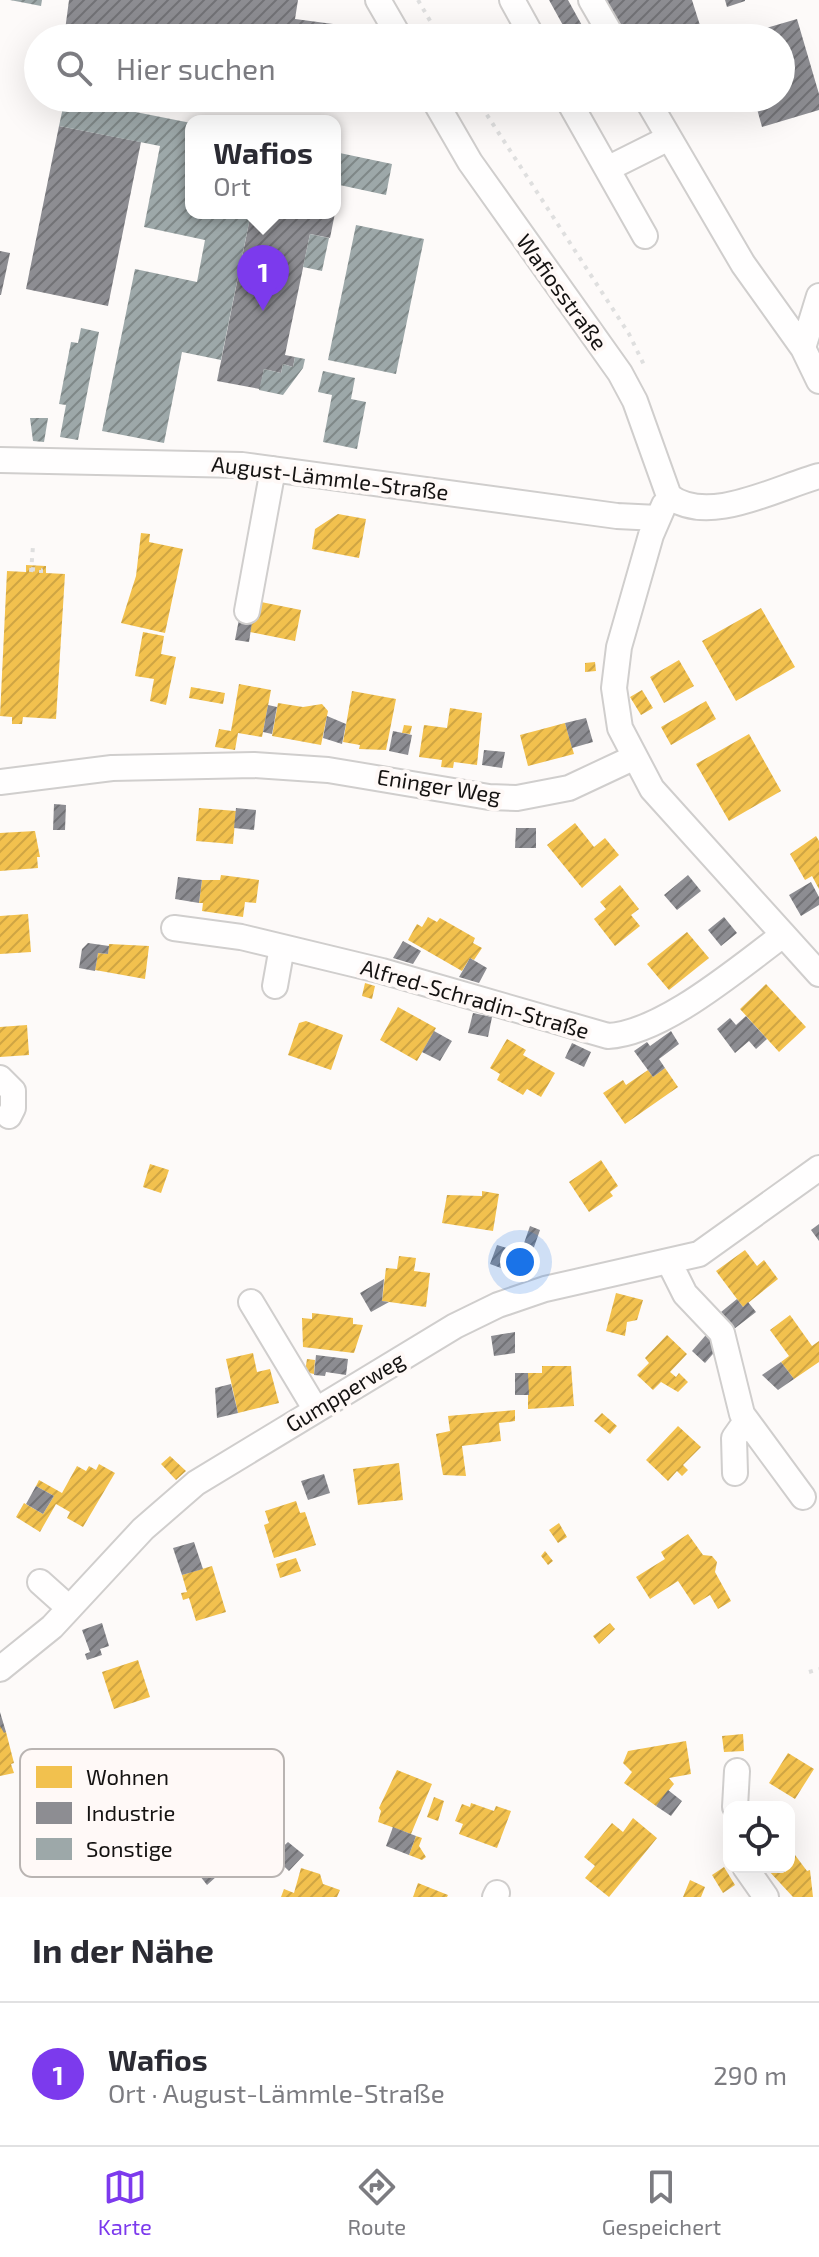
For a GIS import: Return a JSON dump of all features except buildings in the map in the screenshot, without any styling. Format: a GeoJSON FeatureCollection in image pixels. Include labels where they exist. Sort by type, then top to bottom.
{"type":"FeatureCollection","features":[{"type":"Feature","properties":{"kind":"street"},"geometry":{"type":"LineString","coordinates":[[378,0],[392,24]]}},
{"type":"Feature","properties":{"kind":"street"},"geometry":{"type":"LineString","coordinates":[[512,0],[525,24]]}},
{"type":"Feature","properties":{"kind":"street"},"geometry":{"type":"LineString","coordinates":[[591,0],[605,24]]}},
{"type":"Feature","properties":{"kind":"street","name":"Wafiosstraße"},"geometry":{"type":"LineString","coordinates":[[441,112],[470,162],[620,373],[635,401],[669,496]]}},
{"type":"Feature","properties":{"kind":"street"},"geometry":{"type":"LineString","coordinates":[[575,112],[645,236]]}},
{"type":"Feature","properties":{"kind":"street"},"geometry":{"type":"LineString","coordinates":[[654,112],[743,264],[803,348],[819,381]]}},
{"type":"Feature","properties":{"kind":"street"},"geometry":{"type":"LineString","coordinates":[[607,169],[669,138]]}},
{"type":"Feature","properties":{"kind":"street"},"geometry":{"type":"LineString","coordinates":[[803,348],[819,296]]}},
{"type":"Feature","properties":{"kind":"street","name":"August-Lämmle-Straße"},"geometry":{"type":"LineString","coordinates":[[0,460],[181,462],[273,469],[617,516],[658,518]]}},
{"type":"Feature","properties":{"kind":"street"},"geometry":{"type":"LineString","coordinates":[[247,611],[273,469]]}},
{"type":"Feature","properties":{"kind":"street"},"geometry":{"type":"LineString","coordinates":[[819,476],[707,510],[681,506],[669,496],[658,518],[616,667],[616,706],[633,758],[667,807],[819,974]]}},
{"type":"Feature","properties":{"kind":"street","name":"Eninger Weg"},"geometry":{"type":"LineString","coordinates":[[0,782],[112,768],[254,765],[343,772],[489,797],[517,798],[569,788],[633,758]]}},
{"type":"Feature","properties":{"kind":"street","name":"Alfred-Schradin-Straße"},"geometry":{"type":"LineString","coordinates":[[174,928],[282,947],[407,977],[608,1036],[625,1035],[656,1023],[783,935]]}},
{"type":"Feature","properties":{"kind":"street"},"geometry":{"type":"LineString","coordinates":[[275,986],[282,947]]}},
{"type":"Feature","properties":{"kind":"street"},"geometry":{"type":"LineString","coordinates":[[0,1078],[13,1091],[13,1108],[9,1116]]}},
{"type":"Feature","properties":{"kind":"street","name":"Gumpperweg"},"geometry":{"type":"LineString","coordinates":[[0,1669],[30,1647],[176,1498],[316,1410],[455,1326],[498,1305],[624,1269],[685,1260],[712,1246],[819,1168]]}},
{"type":"Feature","properties":{"kind":"street"},"geometry":{"type":"LineString","coordinates":[[669,1262],[685,1294],[722,1333],[746,1421],[803,1497]]}},
{"type":"Feature","properties":{"kind":"street"},"geometry":{"type":"LineString","coordinates":[[251,1302],[316,1410]]}},
{"type":"Feature","properties":{"kind":"street"},"geometry":{"type":"LineString","coordinates":[[735,1473],[734,1438],[746,1421]]}},
{"type":"Feature","properties":{"kind":"street"},"geometry":{"type":"LineString","coordinates":[[40,1582],[69,1608]]}},
{"type":"Feature","properties":{"kind":"street"},"geometry":{"type":"LineString","coordinates":[[735,1801],[737,1771]]}},
{"type":"Feature","properties":{"kind":"street"},"geometry":{"type":"LineString","coordinates":[[749,1873],[766,1897]]}},
{"type":"Feature","properties":{"kind":"path"},"geometry":{"type":"LineString","coordinates":[[418,0],[432,24]]}},
{"type":"Feature","properties":{"kind":"path"},"geometry":{"type":"LineString","coordinates":[[485,112],[629,334],[647,371]]}},
{"type":"Feature","properties":{"kind":"path"},"geometry":{"type":"LineString","coordinates":[[33,546],[31,571],[41,570],[41,573]]}},
{"type":"Feature","properties":{"kind":"path"},"geometry":{"type":"LineString","coordinates":[[809,1672],[819,1669]]}},
{"type":"Feature","properties":{"kind":"place","name":"Wafios"},"geometry":{"type":"Point","coordinates":[263,311]}}]}
